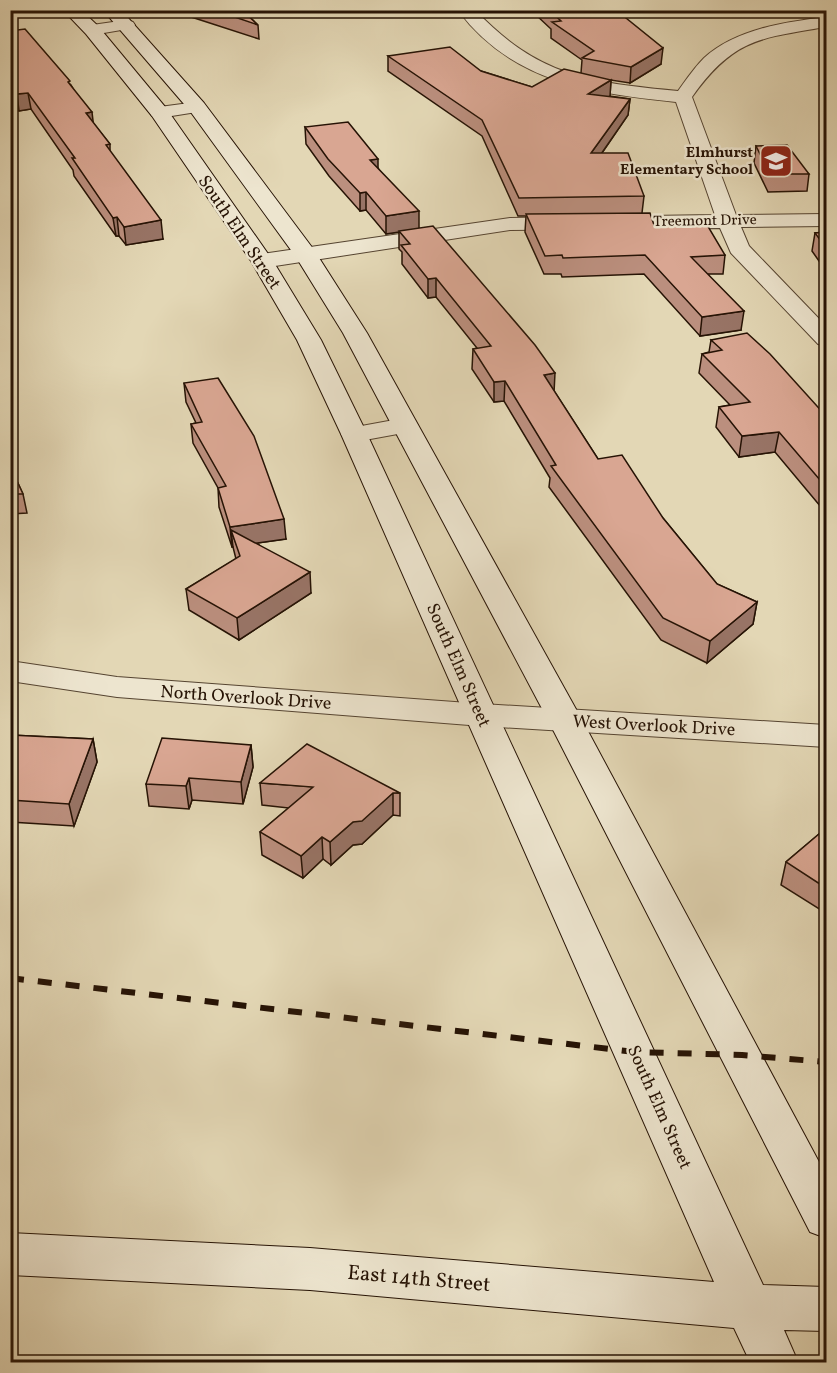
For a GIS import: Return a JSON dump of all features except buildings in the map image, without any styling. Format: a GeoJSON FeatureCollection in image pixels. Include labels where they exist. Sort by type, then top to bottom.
{"type":"FeatureCollection","features":[{"type":"Feature","properties":{"kind":"street","name":"South Elm Street"},"geometry":{"type":"LineString","coordinates":[[71,10],[92,30],[159,112],[262,261],[309,340],[482,715],[774,1362]]}},
{"type":"Feature","properties":{"kind":"street"},"geometry":{"type":"LineString","coordinates":[[466,10],[489,36],[544,72],[608,90],[683,97]]}},
{"type":"Feature","properties":{"kind":"street","name":"South Elm Street"},"geometry":{"type":"LineString","coordinates":[[119,18],[197,107],[306,255],[355,333],[565,720],[826,1218]]}},
{"type":"Feature","properties":{"kind":"street"},"geometry":{"type":"LineString","coordinates":[[92,30],[119,18]]}},
{"type":"Feature","properties":{"kind":"street"},"geometry":{"type":"LineString","coordinates":[[683,97],[711,61],[738,41],[775,31],[826,22]]}},
{"type":"Feature","properties":{"kind":"street"},"geometry":{"type":"LineString","coordinates":[[683,97],[739,248],[826,339]]}},
{"type":"Feature","properties":{"kind":"street"},"geometry":{"type":"LineString","coordinates":[[159,112],[197,107]]}},
{"type":"Feature","properties":{"kind":"street","name":"Treemont Drive"},"geometry":{"type":"LineString","coordinates":[[262,261],[510,224],[727,219],[826,220]]}},
{"type":"Feature","properties":{"kind":"street"},"geometry":{"type":"LineString","coordinates":[[354,434],[405,426]]}},
{"type":"Feature","properties":{"kind":"street","name":"North Overlook Drive"},"geometry":{"type":"LineString","coordinates":[[10,671],[117,687],[482,715]]}},
{"type":"Feature","properties":{"kind":"street","name":"West Overlook Drive"},"geometry":{"type":"LineString","coordinates":[[482,715],[826,736]]}},
{"type":"Feature","properties":{"kind":"street","name":"East 14th Street"},"geometry":{"type":"LineString","coordinates":[[10,1254],[310,1269],[750,1306],[826,1309]]}},
{"type":"Feature","properties":{"kind":"railway"},"geometry":{"type":"LineString","coordinates":[[10,978],[635,1052],[742,1055],[826,1062]]}},
{"type":"Feature","properties":{"kind":"place","name":"Elmhurst Elementary School"},"geometry":{"type":"Point","coordinates":[776,161]}}]}
